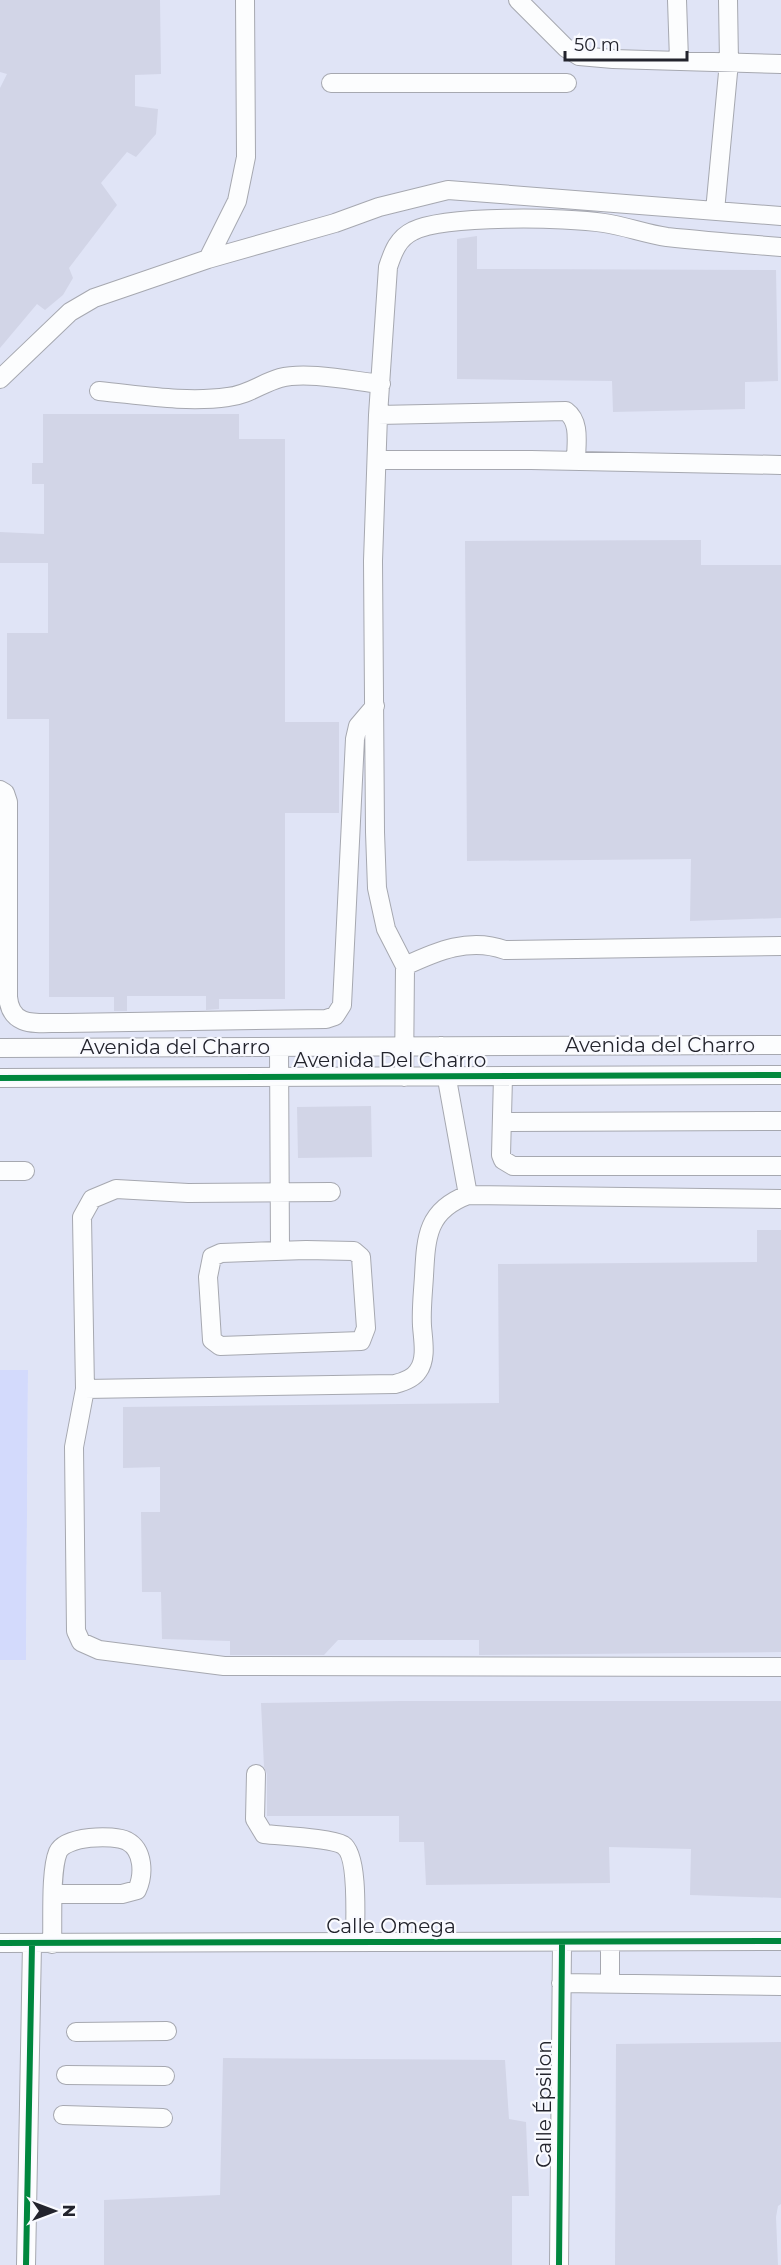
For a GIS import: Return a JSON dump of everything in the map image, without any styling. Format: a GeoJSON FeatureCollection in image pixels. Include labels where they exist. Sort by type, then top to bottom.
{"type":"FeatureCollection","features":[{"type":"Feature","properties":{"kind":"street"},"geometry":{"type":"LineString","coordinates":[[208,259],[237,201],[246,157],[245,0]]}},
{"type":"Feature","properties":{"kind":"street"},"geometry":{"type":"LineString","coordinates":[[518,0],[566,48],[579,56],[781,64]]}},
{"type":"Feature","properties":{"kind":"street"},"geometry":{"type":"LineString","coordinates":[[677,0],[679,60]]}},
{"type":"Feature","properties":{"kind":"street"},"geometry":{"type":"LineString","coordinates":[[715,211],[729,62],[728,0]]}},
{"type":"Feature","properties":{"kind":"street"},"geometry":{"type":"LineString","coordinates":[[331,83],[567,83]]}},
{"type":"Feature","properties":{"kind":"street"},"geometry":{"type":"LineString","coordinates":[[0,379],[81,304],[208,259],[334,223],[379,207],[448,190],[781,216]]}},
{"type":"Feature","properties":{"kind":"street"},"geometry":{"type":"LineString","coordinates":[[404,1077],[405,966],[386,928],[377,888],[373,561],[378,416],[388,267],[402,237],[414,230],[454,222],[547,219],[603,223],[664,236],[781,247]]}},
{"type":"Feature","properties":{"kind":"street"},"geometry":{"type":"LineString","coordinates":[[99,391],[196,399],[229,397],[247,393],[282,378],[302,376],[381,384]]}},
{"type":"Feature","properties":{"kind":"street"},"geometry":{"type":"LineString","coordinates":[[378,416],[566,411],[573,416],[576,424],[576,461]]}},
{"type":"Feature","properties":{"kind":"street"},"geometry":{"type":"LineString","coordinates":[[376,460],[781,465]]}},
{"type":"Feature","properties":{"kind":"street"},"geometry":{"type":"LineString","coordinates":[[0,790],[5,793],[8,802],[4,997],[11,1014],[26,1022],[326,1019],[335,1016],[342,1005],[355,739],[358,726],[375,706]]}},
{"type":"Feature","properties":{"kind":"street"},"geometry":{"type":"LineString","coordinates":[[405,966],[461,945],[494,946],[505,950],[781,946]]}},
{"type":"Feature","properties":{"kind":"street","name":"Avenida del Charro"},"geometry":{"type":"LineString","coordinates":[[0,1048],[781,1045]]}},
{"type":"Feature","properties":{"kind":"street"},"geometry":{"type":"LineString","coordinates":[[441,1046],[468,1195]]}},
{"type":"Feature","properties":{"kind":"street"},"geometry":{"type":"LineString","coordinates":[[279,1047],[280,1251]]}},
{"type":"Feature","properties":{"kind":"street","name":"Avenida Del Charro"},"geometry":{"type":"LineString","coordinates":[[0,1078],[781,1076]]}},
{"type":"Feature","properties":{"kind":"street"},"geometry":{"type":"LineString","coordinates":[[503,1077],[501,1155],[507,1164],[513,1166],[781,1166]]}},
{"type":"Feature","properties":{"kind":"street"},"geometry":{"type":"LineString","coordinates":[[502,1122],[781,1121]]}},
{"type":"Feature","properties":{"kind":"street"},"geometry":{"type":"LineString","coordinates":[[0,1171],[25,1171]]}},
{"type":"Feature","properties":{"kind":"street"},"geometry":{"type":"LineString","coordinates":[[331,1192],[116,1189],[92,1199],[82,1217],[85,1389],[74,1447],[76,1631],[81,1642],[88,1647],[224,1666],[780,1667]]}},
{"type":"Feature","properties":{"kind":"street"},"geometry":{"type":"LineString","coordinates":[[85,1389],[395,1384],[414,1376],[422,1362],[422,1315],[426,1241],[429,1228],[451,1202],[468,1195],[781,1198]]}},
{"type":"Feature","properties":{"kind":"street"},"geometry":{"type":"LineString","coordinates":[[280,1251],[354,1251],[361,1257],[366,1328],[361,1341],[220,1346],[212,1340],[208,1277],[212,1257],[221,1253],[280,1251]]}},
{"type":"Feature","properties":{"kind":"street"},"geometry":{"type":"LineString","coordinates":[[256,1774],[255,1819],[264,1834],[331,1842],[344,1846],[351,1855],[356,1899],[355,1941]]}},
{"type":"Feature","properties":{"kind":"street"},"geometry":{"type":"LineString","coordinates":[[52,1944],[53,1894],[58,1852],[64,1843],[80,1838],[115,1839],[127,1841],[139,1852],[142,1879],[137,1890],[122,1894],[53,1894]]}},
{"type":"Feature","properties":{"kind":"street","name":"Calle Omega"},"geometry":{"type":"LineString","coordinates":[[0,1943],[355,1941],[562,1944],[781,1941]]}},
{"type":"Feature","properties":{"kind":"street"},"geometry":{"type":"LineString","coordinates":[[610,1943],[610,1984]]}},
{"type":"Feature","properties":{"kind":"street"},"geometry":{"type":"LineString","coordinates":[[26,2265],[32,2209],[32,1944]]}},
{"type":"Feature","properties":{"kind":"street","name":"Calle Épsilon"},"geometry":{"type":"LineString","coordinates":[[559,2265],[562,1944]]}},
{"type":"Feature","properties":{"kind":"street"},"geometry":{"type":"LineString","coordinates":[[561,1983],[781,1986]]}},
{"type":"Feature","properties":{"kind":"street"},"geometry":{"type":"LineString","coordinates":[[76,2032],[167,2031]]}},
{"type":"Feature","properties":{"kind":"street"},"geometry":{"type":"LineString","coordinates":[[66,2075],[165,2076]]}},
{"type":"Feature","properties":{"kind":"street"},"geometry":{"type":"LineString","coordinates":[[63,2115],[163,2118]]}},
{"type":"Feature","properties":{"kind":"shaded area"},"geometry":{"type":"Polygon","coordinates":[[[0,0],[781,0],[781,2265],[0,2265],[0,1660],[26,1659],[28,1370],[0,1370],[0,0]]]}},
{"type":"Feature","properties":{"kind":"shaded area"},"geometry":{"type":"Polygon","coordinates":[[[0,1370],[28,1370],[26,1660],[0,1660],[0,1370]]]}},
{"type":"Feature","properties":{"kind":"building"},"geometry":{"type":"Polygon","coordinates":[[[0,0],[160,0],[161,74],[135,75],[135,106],[158,109],[156,134],[136,157],[127,152],[101,183],[117,205],[69,268],[73,278],[63,295],[45,310],[37,304],[0,348],[0,88],[7,74],[0,72],[0,0]]]}},
{"type":"Feature","properties":{"kind":"building"},"geometry":{"type":"Polygon","coordinates":[[[477,236],[477,269],[776,270],[778,381],[745,382],[745,409],[613,412],[612,381],[457,379],[457,239],[477,236]]]}},
{"type":"Feature","properties":{"kind":"building"},"geometry":{"type":"Polygon","coordinates":[[[43,414],[239,414],[239,439],[285,439],[285,722],[339,722],[339,813],[285,813],[285,999],[219,999],[219,1009],[206,1010],[206,996],[127,996],[127,1011],[114,1011],[114,997],[49,997],[49,719],[7,719],[7,633],[48,633],[48,563],[0,563],[0,532],[44,534],[44,484],[32,484],[32,463],[43,463],[43,414]]]}},
{"type":"Feature","properties":{"kind":"building"},"geometry":{"type":"Polygon","coordinates":[[[701,540],[701,565],[781,565],[781,918],[690,921],[691,859],[467,861],[465,541],[701,540]]]}},
{"type":"Feature","properties":{"kind":"building"},"geometry":{"type":"Polygon","coordinates":[[[371,1106],[372,1157],[298,1158],[297,1107],[371,1106]]]}},
{"type":"Feature","properties":{"kind":"building"},"geometry":{"type":"Polygon","coordinates":[[[757,1230],[781,1230],[781,1652],[479,1655],[479,1640],[338,1640],[324,1655],[230,1655],[230,1641],[162,1639],[161,1592],[142,1592],[141,1512],[160,1512],[160,1467],[123,1468],[123,1407],[499,1403],[498,1264],[757,1262],[757,1230]]]}},
{"type":"Feature","properties":{"kind":"building"},"geometry":{"type":"Polygon","coordinates":[[[781,1701],[781,1898],[690,1895],[691,1849],[609,1847],[610,1883],[426,1885],[424,1842],[399,1842],[399,1816],[267,1816],[267,1774],[264,1767],[261,1703],[781,1701]]]}},
{"type":"Feature","properties":{"kind":"building"},"geometry":{"type":"Polygon","coordinates":[[[781,2042],[781,2204],[778,2206],[776,2217],[778,2265],[615,2265],[616,2044],[781,2042]]]}},
{"type":"Feature","properties":{"kind":"building"},"geometry":{"type":"Polygon","coordinates":[[[223,2058],[505,2060],[509,2119],[526,2122],[529,2196],[512,2196],[512,2265],[104,2265],[104,2200],[220,2195],[223,2058]]]}},
{"type":"Feature","properties":{"kind":"cycle path"},"geometry":{"type":"LineString","coordinates":[[0,1078],[781,1075]]}},
{"type":"Feature","properties":{"kind":"cycle path"},"geometry":{"type":"LineString","coordinates":[[0,1943],[781,1941]]}},
{"type":"Feature","properties":{"kind":"cycle path"},"geometry":{"type":"LineString","coordinates":[[26,2265],[32,1944]]}},
{"type":"Feature","properties":{"kind":"cycle path"},"geometry":{"type":"LineString","coordinates":[[559,2265],[562,1944]]}}]}
